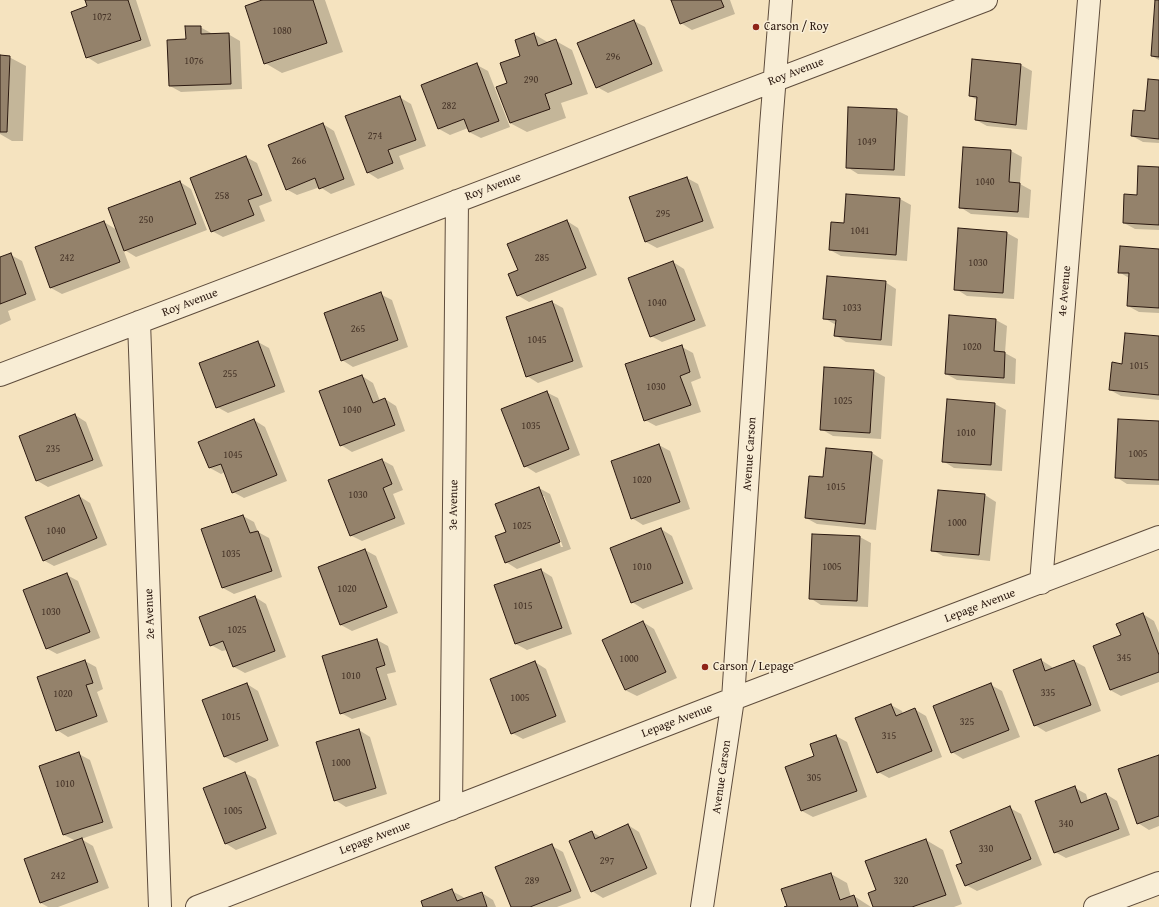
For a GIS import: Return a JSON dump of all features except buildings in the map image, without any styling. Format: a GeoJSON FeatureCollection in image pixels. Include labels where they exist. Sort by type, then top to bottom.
{"type":"FeatureCollection","features":[{"type":"Feature","properties":{"kind":"street","name":"Avenue Carson"},"geometry":{"type":"LineString","coordinates":[[702,907],[733,699],[781,0]]}},
{"type":"Feature","properties":{"kind":"street","name":"Roy Avenue"},"geometry":{"type":"LineString","coordinates":[[0,375],[986,0]]}},
{"type":"Feature","properties":{"kind":"street","name":"4e Avenue"},"geometry":{"type":"LineString","coordinates":[[1040,583],[1089,0]]}},
{"type":"Feature","properties":{"kind":"street","name":"3e Avenue"},"geometry":{"type":"LineString","coordinates":[[451,808],[457,201]]}},
{"type":"Feature","properties":{"kind":"street","name":"2e Avenue"},"geometry":{"type":"LineString","coordinates":[[139,322],[160,907]]}},
{"type":"Feature","properties":{"kind":"street","name":"Lepage Avenue"},"geometry":{"type":"LineString","coordinates":[[197,907],[733,699],[1159,537]]}},
{"type":"Feature","properties":{"kind":"street"},"geometry":{"type":"LineString","coordinates":[[1094,907],[1159,884]]}},
{"type":"Feature","properties":{"kind":"place","name":"Carson / Roy"},"geometry":{"type":"Point","coordinates":[756,27]}},
{"type":"Feature","properties":{"kind":"place","name":"Carson / Lepage"},"geometry":{"type":"Point","coordinates":[705,667]}}]}
